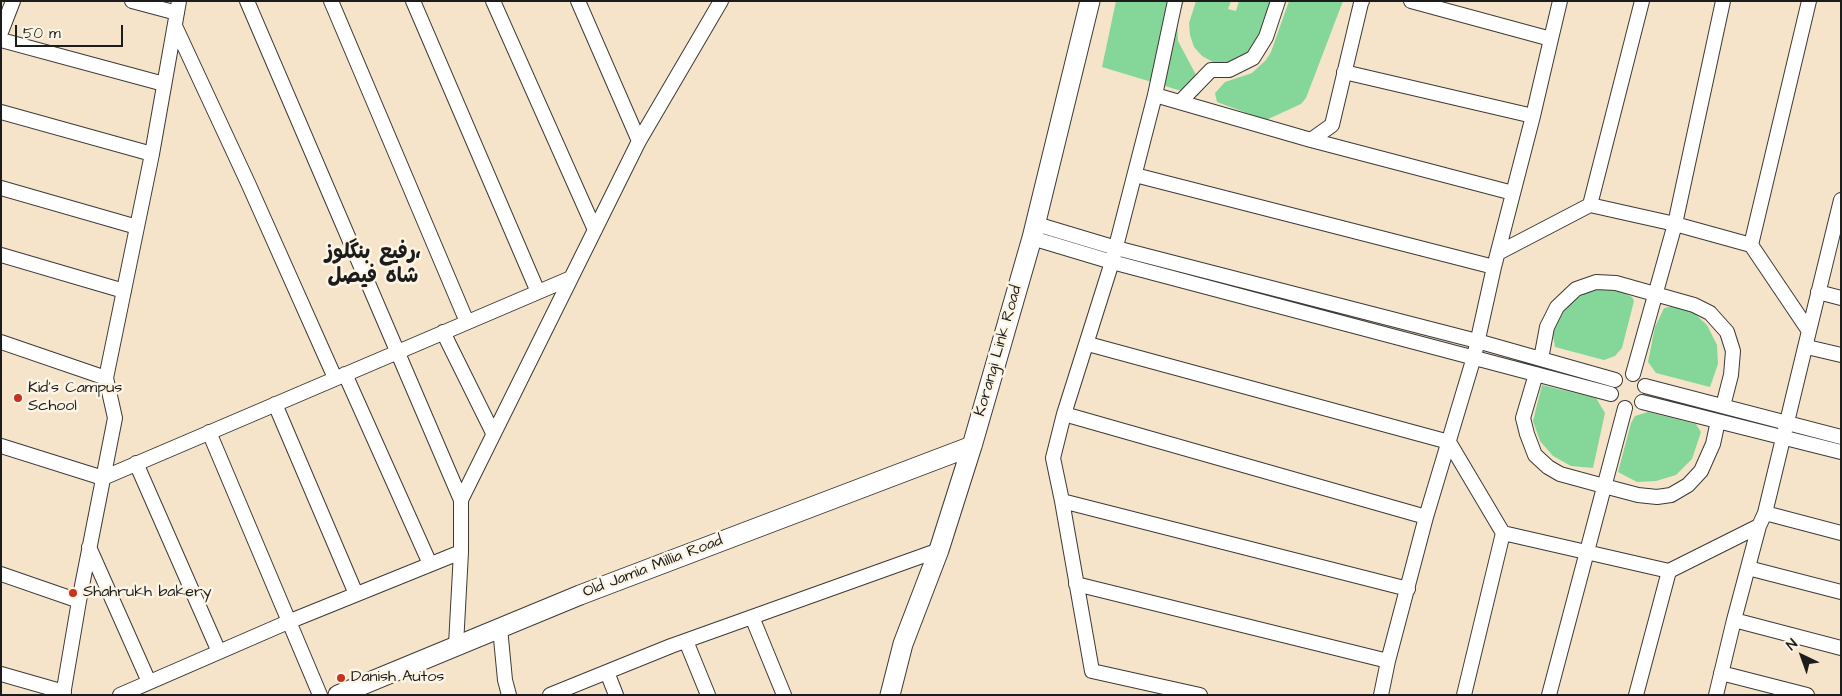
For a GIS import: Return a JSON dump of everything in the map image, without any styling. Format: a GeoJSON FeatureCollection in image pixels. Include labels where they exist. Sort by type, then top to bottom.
{"type":"FeatureCollection","features":[{"type":"Feature","properties":{"kind":"main road","name":"Korangi Link Road"},"geometry":{"type":"LineString","coordinates":[[890,695],[903,644],[939,550],[972,446],[1034,231],[1090,1]]}},
{"type":"Feature","properties":{"kind":"main road","name":"Old Jamia Millia Road"},"geometry":{"type":"LineString","coordinates":[[338,695],[580,595],[972,446]]}},
{"type":"Feature","properties":{"kind":"street"},"geometry":{"type":"LineString","coordinates":[[1,32],[13,1]]}},
{"type":"Feature","properties":{"kind":"street"},"geometry":{"type":"LineString","coordinates":[[132,1],[177,13]]}},
{"type":"Feature","properties":{"kind":"street"},"geometry":{"type":"LineString","coordinates":[[247,1],[461,500],[461,552],[456,645]]}},
{"type":"Feature","properties":{"kind":"street"},"geometry":{"type":"LineString","coordinates":[[331,1],[467,322]]}},
{"type":"Feature","properties":{"kind":"street"},"geometry":{"type":"LineString","coordinates":[[413,1],[538,292]]}},
{"type":"Feature","properties":{"kind":"street"},"geometry":{"type":"LineString","coordinates":[[492,1],[595,230]]}},
{"type":"Feature","properties":{"kind":"street"},"geometry":{"type":"LineString","coordinates":[[578,1],[639,140]]}},
{"type":"Feature","properties":{"kind":"street"},"geometry":{"type":"LineString","coordinates":[[461,500],[639,140],[721,1]]}},
{"type":"Feature","properties":{"kind":"street"},"geometry":{"type":"LineString","coordinates":[[1175,1],[1155,95],[1116,248],[1088,344],[1064,414],[1053,458],[1092,671],[1200,695]]}},
{"type":"Feature","properties":{"kind":"street"},"geometry":{"type":"LineString","coordinates":[[1180,102],[1211,70],[1229,70],[1253,58],[1266,37],[1278,1]]}},
{"type":"Feature","properties":{"kind":"street"},"geometry":{"type":"LineString","coordinates":[[1310,140],[1332,125],[1362,1]]}},
{"type":"Feature","properties":{"kind":"street"},"geometry":{"type":"LineString","coordinates":[[1411,1],[1551,39]]}},
{"type":"Feature","properties":{"kind":"street"},"geometry":{"type":"LineString","coordinates":[[1381,695],[1426,517],[1474,357],[1560,1]]}},
{"type":"Feature","properties":{"kind":"street"},"geometry":{"type":"LineString","coordinates":[[1590,205],[1642,1]]}},
{"type":"Feature","properties":{"kind":"street"},"geometry":{"type":"LineString","coordinates":[[1633,374],[1675,224],[1723,1]]}},
{"type":"Feature","properties":{"kind":"street"},"geometry":{"type":"LineString","coordinates":[[1751,246],[1809,1]]}},
{"type":"Feature","properties":{"kind":"street"},"geometry":{"type":"LineString","coordinates":[[1,674],[64,693],[79,601],[115,418],[106,378],[138,227],[177,13]]}},
{"type":"Feature","properties":{"kind":"street"},"geometry":{"type":"LineString","coordinates":[[177,13],[248,183],[430,564]]}},
{"type":"Feature","properties":{"kind":"street"},"geometry":{"type":"LineString","coordinates":[[1,40],[164,84]]}},
{"type":"Feature","properties":{"kind":"street"},"geometry":{"type":"LineString","coordinates":[[1344,72],[1533,116]]}},
{"type":"Feature","properties":{"kind":"street"},"geometry":{"type":"LineString","coordinates":[[1155,95],[1310,140],[1513,193]]}},
{"type":"Feature","properties":{"kind":"street"},"geometry":{"type":"LineString","coordinates":[[1,112],[152,154]]}},
{"type":"Feature","properties":{"kind":"street"},"geometry":{"type":"LineString","coordinates":[[1135,175],[1496,260],[1590,205],[1675,224],[1751,246],[1809,331]]}},
{"type":"Feature","properties":{"kind":"street"},"geometry":{"type":"LineString","coordinates":[[1,188],[138,227]]}},
{"type":"Feature","properties":{"kind":"street"},"geometry":{"type":"LineString","coordinates":[[1716,695],[1734,620],[1787,423],[1818,292],[1836,239],[1841,200]]}},
{"type":"Feature","properties":{"kind":"street"},"geometry":{"type":"LineString","coordinates":[[1034,231],[1116,248],[1542,359],[1615,380]]}},
{"type":"Feature","properties":{"kind":"street"},"geometry":{"type":"LineString","coordinates":[[1034,231],[1112,262],[1611,394]]}},
{"type":"Feature","properties":{"kind":"street"},"geometry":{"type":"LineString","coordinates":[[1,255],[124,291]]}},
{"type":"Feature","properties":{"kind":"street"},"geometry":{"type":"LineString","coordinates":[[1,446],[103,478],[571,278]]}},
{"type":"Feature","properties":{"kind":"street"},"geometry":{"type":"LineString","coordinates":[[1542,359],[1547,327],[1557,307],[1576,289],[1596,282],[1616,283],[1694,305],[1710,314],[1727,332],[1733,351],[1723,406]]}},
{"type":"Feature","properties":{"kind":"street"},"geometry":{"type":"LineString","coordinates":[[1818,292],[1841,298]]}},
{"type":"Feature","properties":{"kind":"street"},"geometry":{"type":"LineString","coordinates":[[443,332],[493,433]]}},
{"type":"Feature","properties":{"kind":"street"},"geometry":{"type":"LineString","coordinates":[[1,342],[106,378]]}},
{"type":"Feature","properties":{"kind":"street"},"geometry":{"type":"LineString","coordinates":[[1088,344],[1449,442],[1503,533],[1464,695]]}},
{"type":"Feature","properties":{"kind":"street"},"geometry":{"type":"LineString","coordinates":[[1806,347],[1841,355]]}},
{"type":"Feature","properties":{"kind":"street"},"geometry":{"type":"LineString","coordinates":[[1536,374],[1523,418],[1535,455],[1548,467],[1560,474],[1638,495],[1656,497],[1671,495],[1688,485],[1701,471],[1714,444],[1718,422]]}},
{"type":"Feature","properties":{"kind":"street"},"geometry":{"type":"LineString","coordinates":[[1633,374],[1638,376],[1645,386],[1645,397],[1642,402],[1637,406],[1625,408],[1619,405],[1611,394],[1615,380],[1620,376],[1633,374]]}},
{"type":"Feature","properties":{"kind":"street"},"geometry":{"type":"LineString","coordinates":[[1645,386],[1841,436]]}},
{"type":"Feature","properties":{"kind":"street"},"geometry":{"type":"LineString","coordinates":[[1642,402],[1841,452]]}},
{"type":"Feature","properties":{"kind":"street"},"geometry":{"type":"LineString","coordinates":[[274,404],[356,594]]}},
{"type":"Feature","properties":{"kind":"street"},"geometry":{"type":"LineString","coordinates":[[1549,695],[1625,408]]}},
{"type":"Feature","properties":{"kind":"street"},"geometry":{"type":"LineString","coordinates":[[1064,414],[1426,517]]}},
{"type":"Feature","properties":{"kind":"street"},"geometry":{"type":"LineString","coordinates":[[209,432],[320,695]]}},
{"type":"Feature","properties":{"kind":"street"},"geometry":{"type":"LineString","coordinates":[[136,464],[219,652]]}},
{"type":"Feature","properties":{"kind":"street"},"geometry":{"type":"LineString","coordinates":[[1062,501],[1408,589]]}},
{"type":"Feature","properties":{"kind":"street"},"geometry":{"type":"LineString","coordinates":[[1503,533],[1669,571],[1762,520],[1841,533]]}},
{"type":"Feature","properties":{"kind":"street"},"geometry":{"type":"LineString","coordinates":[[90,547],[149,682]]}},
{"type":"Feature","properties":{"kind":"street"},"geometry":{"type":"LineString","coordinates":[[550,695],[686,641],[939,550]]}},
{"type":"Feature","properties":{"kind":"street"},"geometry":{"type":"LineString","coordinates":[[120,695],[288,622],[461,552]]}},
{"type":"Feature","properties":{"kind":"street"},"geometry":{"type":"LineString","coordinates":[[1748,568],[1841,592]]}},
{"type":"Feature","properties":{"kind":"street"},"geometry":{"type":"LineString","coordinates":[[1636,695],[1669,571]]}},
{"type":"Feature","properties":{"kind":"street"},"geometry":{"type":"LineString","coordinates":[[1,574],[79,601]]}},
{"type":"Feature","properties":{"kind":"street"},"geometry":{"type":"LineString","coordinates":[[1076,584],[1388,662]]}},
{"type":"Feature","properties":{"kind":"street"},"geometry":{"type":"LineString","coordinates":[[752,617],[784,695]]}},
{"type":"Feature","properties":{"kind":"street"},"geometry":{"type":"LineString","coordinates":[[1734,620],[1841,648]]}},
{"type":"Feature","properties":{"kind":"street"},"geometry":{"type":"LineString","coordinates":[[500,628],[505,680],[509,695]]}},
{"type":"Feature","properties":{"kind":"street"},"geometry":{"type":"LineString","coordinates":[[686,641],[708,695]]}},
{"type":"Feature","properties":{"kind":"street"},"geometry":{"type":"LineString","coordinates":[[607,672],[616,695]]}},
{"type":"Feature","properties":{"kind":"street"},"geometry":{"type":"LineString","coordinates":[[1721,673],[1808,695]]}},
{"type":"Feature","properties":{"kind":"green space"},"geometry":{"type":"Polygon","coordinates":[[[1116,1],[1184,1],[1177,22],[1178,41],[1203,88],[1198,96],[1102,67],[1116,1]]]}},
{"type":"Feature","properties":{"kind":"green space"},"geometry":{"type":"Polygon","coordinates":[[[1196,1],[1231,1],[1228,9],[1236,11],[1239,1],[1273,1],[1256,47],[1248,56],[1225,64],[1213,62],[1202,56],[1194,47],[1189,23],[1196,1]]]}},
{"type":"Feature","properties":{"kind":"green space"},"geometry":{"type":"Polygon","coordinates":[[[1289,1],[1343,1],[1306,98],[1301,104],[1266,120],[1217,102],[1215,93],[1225,82],[1252,73],[1266,60],[1271,52],[1289,1]]]}},
{"type":"Feature","properties":{"kind":"green space"},"geometry":{"type":"Polygon","coordinates":[[[1604,288],[1618,290],[1632,297],[1634,301],[1622,348],[1615,356],[1604,360],[1555,347],[1553,335],[1557,320],[1566,305],[1585,293],[1604,288]]]}},
{"type":"Feature","properties":{"kind":"green space"},"geometry":{"type":"Polygon","coordinates":[[[1675,306],[1694,313],[1707,325],[1717,345],[1718,364],[1710,387],[1656,373],[1648,362],[1655,327],[1664,308],[1675,306]]]}},
{"type":"Feature","properties":{"kind":"green space"},"geometry":{"type":"Polygon","coordinates":[[[1542,385],[1596,398],[1605,413],[1593,468],[1571,466],[1553,456],[1540,441],[1533,421],[1542,385]]]}},
{"type":"Feature","properties":{"kind":"green space"},"geometry":{"type":"Polygon","coordinates":[[[1648,412],[1696,424],[1701,432],[1692,459],[1676,475],[1656,481],[1637,482],[1618,472],[1631,423],[1635,416],[1648,412]]]}},
{"type":"Feature","properties":{"kind":"place","name":"Kid's Campus School"},"geometry":{"type":"Point","coordinates":[18,398]}},
{"type":"Feature","properties":{"kind":"place","name":"Shahrukh bakery"},"geometry":{"type":"Point","coordinates":[73,593]}},
{"type":"Feature","properties":{"kind":"place","name":"Danish Autos"},"geometry":{"type":"Point","coordinates":[341,678]}},
{"type":"Feature","properties":{"kind":"district","name":"رفیع بنگلوز، شاہ فیصل"},"geometry":{"type":"Point","coordinates":[373,266]}}]}
